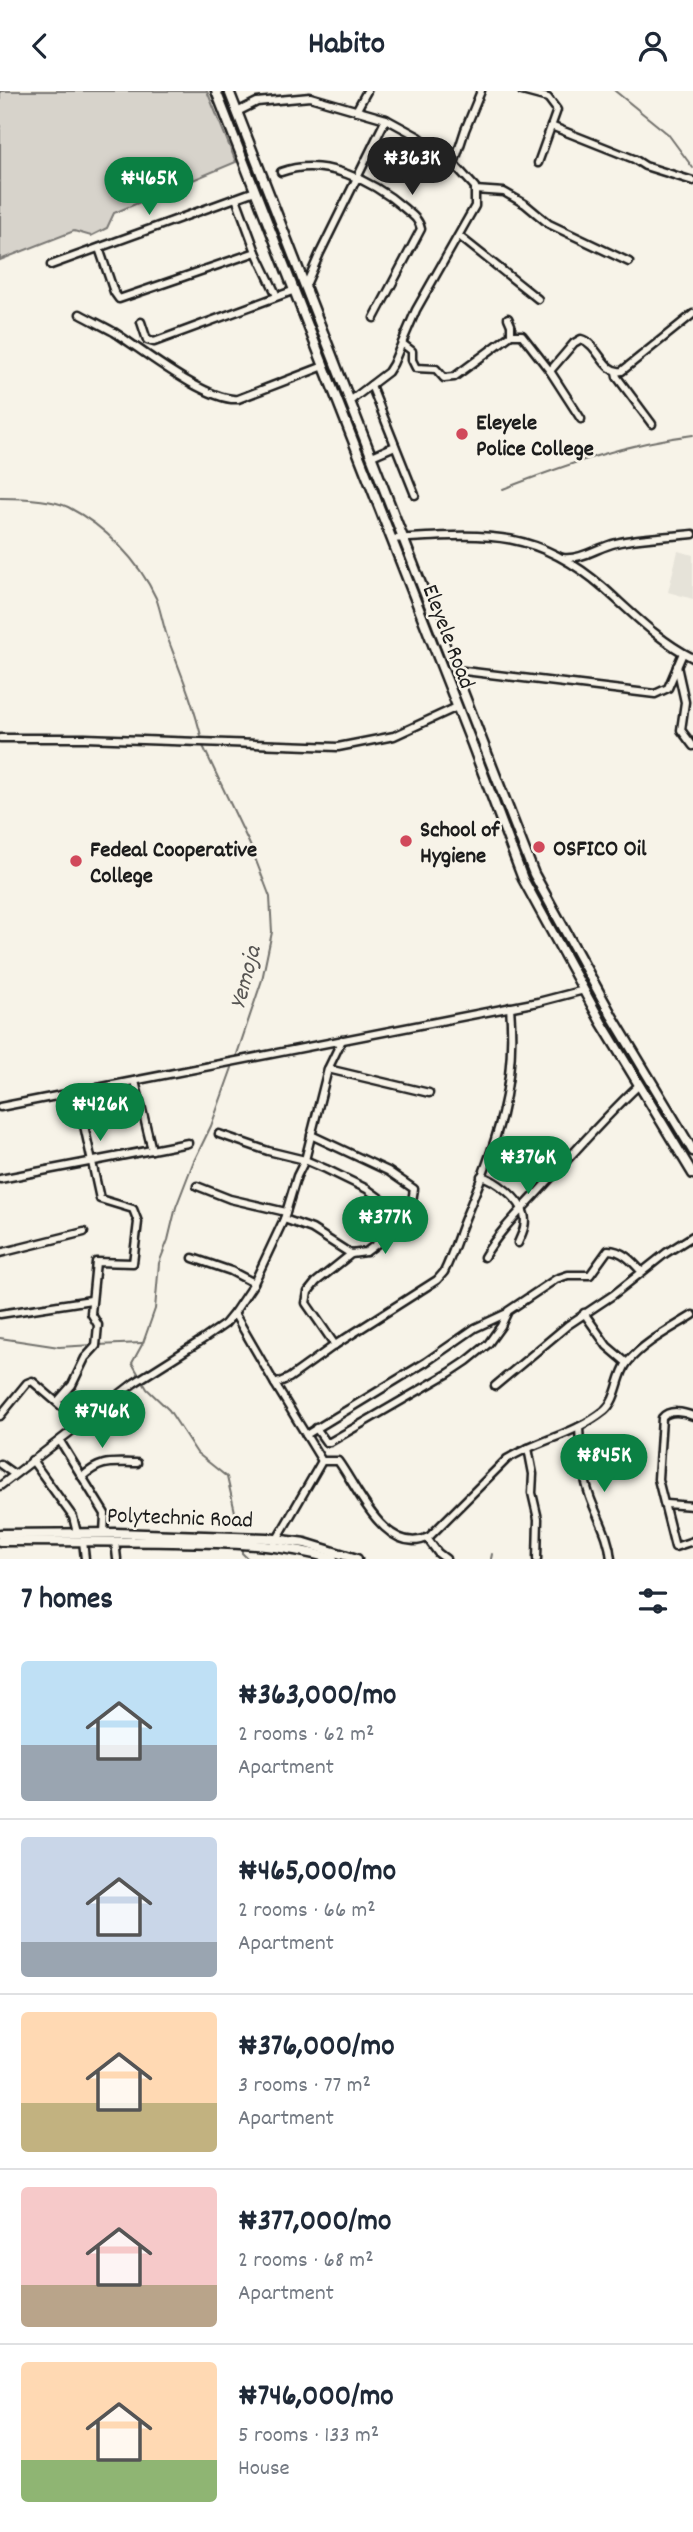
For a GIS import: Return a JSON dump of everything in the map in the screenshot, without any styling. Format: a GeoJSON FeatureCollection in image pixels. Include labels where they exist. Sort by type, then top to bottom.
{"type":"FeatureCollection","features":[{"type":"Feature","properties":{"kind":"main road","name":"Eleyele Road"},"geometry":{"type":"LineString","coordinates":[[216,91],[523,879],[584,990],[693,1174]]}},
{"type":"Feature","properties":{"kind":"main road","name":"Eleyele Road"},"geometry":{"type":"LineString","coordinates":[[229,91],[534,874],[612,1016],[693,1151]]}},
{"type":"Feature","properties":{"kind":"main road"},"geometry":{"type":"LineString","coordinates":[[523,879],[534,874]]}},
{"type":"Feature","properties":{"kind":"main road","name":"Polytechnic Road"},"geometry":{"type":"LineString","coordinates":[[0,1534],[104,1533],[305,1543],[357,1559]]}},
{"type":"Feature","properties":{"kind":"main road","name":"Polytechnic Road"},"geometry":{"type":"LineString","coordinates":[[0,1541],[276,1542],[333,1559]]}},
{"type":"Feature","properties":{"kind":"street"},"geometry":{"type":"LineString","coordinates":[[356,111],[367,91]]}},
{"type":"Feature","properties":{"kind":"street"},"geometry":{"type":"LineString","coordinates":[[454,164],[481,91]]}},
{"type":"Feature","properties":{"kind":"street"},"geometry":{"type":"LineString","coordinates":[[522,91],[552,101],[557,110],[538,163]]}},
{"type":"Feature","properties":{"kind":"street"},"geometry":{"type":"LineString","coordinates":[[237,112],[257,102],[301,94],[386,119],[419,137],[454,164],[471,181],[475,190],[475,206],[416,310],[403,344],[388,372],[351,401]]}},
{"type":"Feature","properties":{"kind":"street"},"geometry":{"type":"LineString","coordinates":[[306,285],[386,119]]}},
{"type":"Feature","properties":{"kind":"street"},"geometry":{"type":"LineString","coordinates":[[551,126],[634,159],[645,166],[693,181]]}},
{"type":"Feature","properties":{"kind":"street"},"geometry":{"type":"LineString","coordinates":[[281,172],[307,166],[358,177],[399,203],[420,222],[421,229],[374,318]]}},
{"type":"Feature","properties":{"kind":"street"},"geometry":{"type":"LineString","coordinates":[[475,190],[504,192],[549,223],[629,262]]}},
{"type":"Feature","properties":{"kind":"street"},"geometry":{"type":"LineString","coordinates":[[51,265],[255,191]]}},
{"type":"Feature","properties":{"kind":"street"},"geometry":{"type":"LineString","coordinates":[[236,198],[256,252],[277,296]]}},
{"type":"Feature","properties":{"kind":"street"},"geometry":{"type":"LineString","coordinates":[[459,236],[538,299]]}},
{"type":"Feature","properties":{"kind":"street"},"geometry":{"type":"LineString","coordinates":[[99,248],[114,292],[120,299],[256,252]]}},
{"type":"Feature","properties":{"kind":"street"},"geometry":{"type":"LineString","coordinates":[[141,322],[147,340],[154,342],[295,290]]}},
{"type":"Feature","properties":{"kind":"street"},"geometry":{"type":"LineString","coordinates":[[80,314],[111,330],[189,381],[226,399],[238,399],[324,366]]}},
{"type":"Feature","properties":{"kind":"street"},"geometry":{"type":"LineString","coordinates":[[550,371],[574,342],[580,339],[593,345],[609,368],[616,372],[624,370],[693,314]]}},
{"type":"Feature","properties":{"kind":"street"},"geometry":{"type":"LineString","coordinates":[[508,318],[511,335]]}},
{"type":"Feature","properties":{"kind":"street"},"geometry":{"type":"LineString","coordinates":[[403,344],[412,351],[412,361],[416,368],[436,369],[444,378],[454,377],[511,335],[522,335],[550,371],[581,419]]}},
{"type":"Feature","properties":{"kind":"street"},"geometry":{"type":"LineString","coordinates":[[616,372],[652,423]]}},
{"type":"Feature","properties":{"kind":"street"},"geometry":{"type":"LineString","coordinates":[[371,385],[415,495]]}},
{"type":"Feature","properties":{"kind":"street"},"geometry":{"type":"LineString","coordinates":[[372,456],[395,446]]}},
{"type":"Feature","properties":{"kind":"street"},"geometry":{"type":"LineString","coordinates":[[561,558],[578,557],[626,540],[693,534]]}},
{"type":"Feature","properties":{"kind":"street"},"geometry":{"type":"LineString","coordinates":[[392,539],[484,536],[514,538],[536,545],[592,578],[650,629],[693,658]]}},
{"type":"Feature","properties":{"kind":"street"},"geometry":{"type":"LineString","coordinates":[[456,670],[655,694],[667,688],[683,653]]}},
{"type":"Feature","properties":{"kind":"street"},"geometry":{"type":"LineString","coordinates":[[677,666],[685,702],[681,730],[693,746]]}},
{"type":"Feature","properties":{"kind":"street"},"geometry":{"type":"LineString","coordinates":[[0,738],[326,748],[394,736],[457,706]]}},
{"type":"Feature","properties":{"kind":"street"},"geometry":{"type":"LineString","coordinates":[[0,1107],[510,1007],[584,990]]}},
{"type":"Feature","properties":{"kind":"street"},"geometry":{"type":"LineString","coordinates":[[275,1384],[289,1378],[335,1345],[437,1280],[444,1272],[497,1138],[506,1103],[511,1057],[510,1007]]}},
{"type":"Feature","properties":{"kind":"street"},"geometry":{"type":"LineString","coordinates":[[0,1486],[134,1383],[225,1324],[234,1313],[254,1283],[285,1215],[304,1160],[328,1069],[342,1040]]}},
{"type":"Feature","properties":{"kind":"street"},"geometry":{"type":"LineString","coordinates":[[328,1069],[429,1093]]}},
{"type":"Feature","properties":{"kind":"street"},"geometry":{"type":"LineString","coordinates":[[135,1081],[152,1150]]}},
{"type":"Feature","properties":{"kind":"street"},"geometry":{"type":"LineString","coordinates":[[484,1257],[496,1236],[601,1121],[639,1085]]}},
{"type":"Feature","properties":{"kind":"street"},"geometry":{"type":"LineString","coordinates":[[58,1401],[72,1385],[85,1358],[96,1344],[98,1325],[91,1313],[91,1300],[96,1262],[133,1263],[138,1222],[133,1209],[100,1199],[77,1093]]}},
{"type":"Feature","properties":{"kind":"street"},"geometry":{"type":"LineString","coordinates":[[219,1134],[304,1160],[367,1189],[403,1215]]}},
{"type":"Feature","properties":{"kind":"street"},"geometry":{"type":"LineString","coordinates":[[311,1135],[388,1171],[414,1189],[412,1201],[396,1230],[366,1252],[351,1254],[316,1282],[305,1298],[335,1345]]}},
{"type":"Feature","properties":{"kind":"street"},"geometry":{"type":"LineString","coordinates":[[0,1179],[188,1143]]}},
{"type":"Feature","properties":{"kind":"street"},"geometry":{"type":"LineString","coordinates":[[481,1176],[502,1186],[522,1209],[525,1216],[518,1243]]}},
{"type":"Feature","properties":{"kind":"street"},"geometry":{"type":"LineString","coordinates":[[197,1186],[285,1215],[351,1254]]}},
{"type":"Feature","properties":{"kind":"street"},"geometry":{"type":"LineString","coordinates":[[0,1253],[84,1232]]}},
{"type":"Feature","properties":{"kind":"street"},"geometry":{"type":"LineString","coordinates":[[495,1386],[584,1313],[693,1236]]}},
{"type":"Feature","properties":{"kind":"street"},"geometry":{"type":"LineString","coordinates":[[306,1435],[426,1362],[475,1328],[505,1314],[556,1279],[568,1275],[590,1275],[608,1250],[619,1251],[641,1271]]}},
{"type":"Feature","properties":{"kind":"street"},"geometry":{"type":"LineString","coordinates":[[192,1258],[231,1271],[254,1283]]}},
{"type":"Feature","properties":{"kind":"street"},"geometry":{"type":"LineString","coordinates":[[0,1314],[91,1300]]}},
{"type":"Feature","properties":{"kind":"street"},"geometry":{"type":"LineString","coordinates":[[234,1313],[322,1461]]}},
{"type":"Feature","properties":{"kind":"street"},"geometry":{"type":"LineString","coordinates":[[584,1313],[607,1346],[627,1363]]}},
{"type":"Feature","properties":{"kind":"street"},"geometry":{"type":"LineString","coordinates":[[316,1428],[326,1442],[330,1442],[449,1373],[488,1344],[501,1326],[505,1314]]}},
{"type":"Feature","properties":{"kind":"street"},"geometry":{"type":"LineString","coordinates":[[322,1461],[338,1461],[369,1510],[395,1537],[414,1542],[427,1538],[506,1459],[579,1427],[609,1406],[627,1363],[651,1342],[693,1315]]}},
{"type":"Feature","properties":{"kind":"street"},"geometry":{"type":"LineString","coordinates":[[0,1416],[29,1381],[58,1401],[82,1425]]}},
{"type":"Feature","properties":{"kind":"street"},"geometry":{"type":"LineString","coordinates":[[693,1416],[671,1412],[662,1418],[658,1479],[674,1547],[693,1541]]}},
{"type":"Feature","properties":{"kind":"street"},"geometry":{"type":"LineString","coordinates":[[579,1427],[583,1470],[591,1500],[609,1543],[611,1559]]}},
{"type":"Feature","properties":{"kind":"street"},"geometry":{"type":"LineString","coordinates":[[61,1441],[105,1514],[104,1533]]}},
{"type":"Feature","properties":{"kind":"street"},"geometry":{"type":"LineString","coordinates":[[528,1448],[533,1474],[532,1493],[538,1519],[537,1559]]}},
{"type":"Feature","properties":{"kind":"street"},"geometry":{"type":"LineString","coordinates":[[32,1460],[73,1517],[76,1533]]}},
{"type":"Feature","properties":{"kind":"street"},"geometry":{"type":"LineString","coordinates":[[276,1542],[322,1461]]}},
{"type":"Feature","properties":{"kind":"street"},"geometry":{"type":"LineString","coordinates":[[82,1477],[101,1464],[137,1463]]}},
{"type":"Feature","properties":{"kind":"street"},"geometry":{"type":"LineString","coordinates":[[0,1464],[14,1474]]}},
{"type":"Feature","properties":{"kind":"street"},"geometry":{"type":"LineString","coordinates":[[666,1504],[693,1506]]}},
{"type":"Feature","properties":{"kind":"street"},"geometry":{"type":"LineString","coordinates":[[427,1538],[446,1559]]}},
{"type":"Feature","properties":{"kind":"street"},"geometry":{"type":"LineString","coordinates":[[83,1541],[85,1559]]}},
{"type":"Feature","properties":{"kind":"street"},"geometry":{"type":"LineString","coordinates":[[115,1541],[117,1559]]}},
{"type":"Feature","properties":{"kind":"shaded area"},"geometry":{"type":"Polygon","coordinates":[[[0,91],[207,91],[236,162],[114,213],[107,228],[91,236],[74,231],[0,260],[0,91]]]}},
{"type":"Feature","properties":{"kind":"shaded area"},"geometry":{"type":"Polygon","coordinates":[[[678,551],[693,555],[693,599],[668,592],[678,551]]]}},
{"type":"Feature","properties":{"kind":"waterway"},"geometry":{"type":"LineString","coordinates":[[615,91],[668,134],[693,168]]}},
{"type":"Feature","properties":{"kind":"waterway"},"geometry":{"type":"LineString","coordinates":[[503,489],[596,456],[644,443],[693,435]]}},
{"type":"Feature","properties":{"kind":"waterway","name":"Yemoja"},"geometry":{"type":"LineString","coordinates":[[0,498],[44,501],[68,507],[108,534],[130,558],[156,598],[202,740]]}},
{"type":"Feature","properties":{"kind":"waterway","name":"Yemoja"},"geometry":{"type":"LineString","coordinates":[[203,746],[250,845],[270,897],[272,932],[262,980],[235,1060]]}},
{"type":"Feature","properties":{"kind":"waterway","name":"Yemoja"},"geometry":{"type":"LineString","coordinates":[[233,1065],[211,1126],[176,1207],[159,1263],[155,1309],[143,1343],[132,1363],[147,1389],[169,1410],[197,1453],[227,1477],[238,1525]]}},
{"type":"Feature","properties":{"kind":"waterway"},"geometry":{"type":"LineString","coordinates":[[0,1338],[59,1347],[93,1345]]}},
{"type":"Feature","properties":{"kind":"waterway"},"geometry":{"type":"LineString","coordinates":[[98,1345],[142,1343]]}},
{"type":"Feature","properties":{"kind":"waterway","name":"Yemoja"},"geometry":{"type":"LineString","coordinates":[[242,1549],[248,1559]]}},
{"type":"Feature","properties":{"kind":"waterway"},"geometry":{"type":"LineString","coordinates":[[491,1559],[492,1554]]}},
{"type":"Feature","properties":{"kind":"place","name":"Eleyele Police College"},"geometry":{"type":"Point","coordinates":[462,434]}},
{"type":"Feature","properties":{"kind":"place","name":"School of Hygiene"},"geometry":{"type":"Point","coordinates":[406,841]}},
{"type":"Feature","properties":{"kind":"place","name":"OSFICO Oil"},"geometry":{"type":"Point","coordinates":[539,847]}},
{"type":"Feature","properties":{"kind":"place","name":"Fedeal Cooperative College"},"geometry":{"type":"Point","coordinates":[76,861]}}]}
